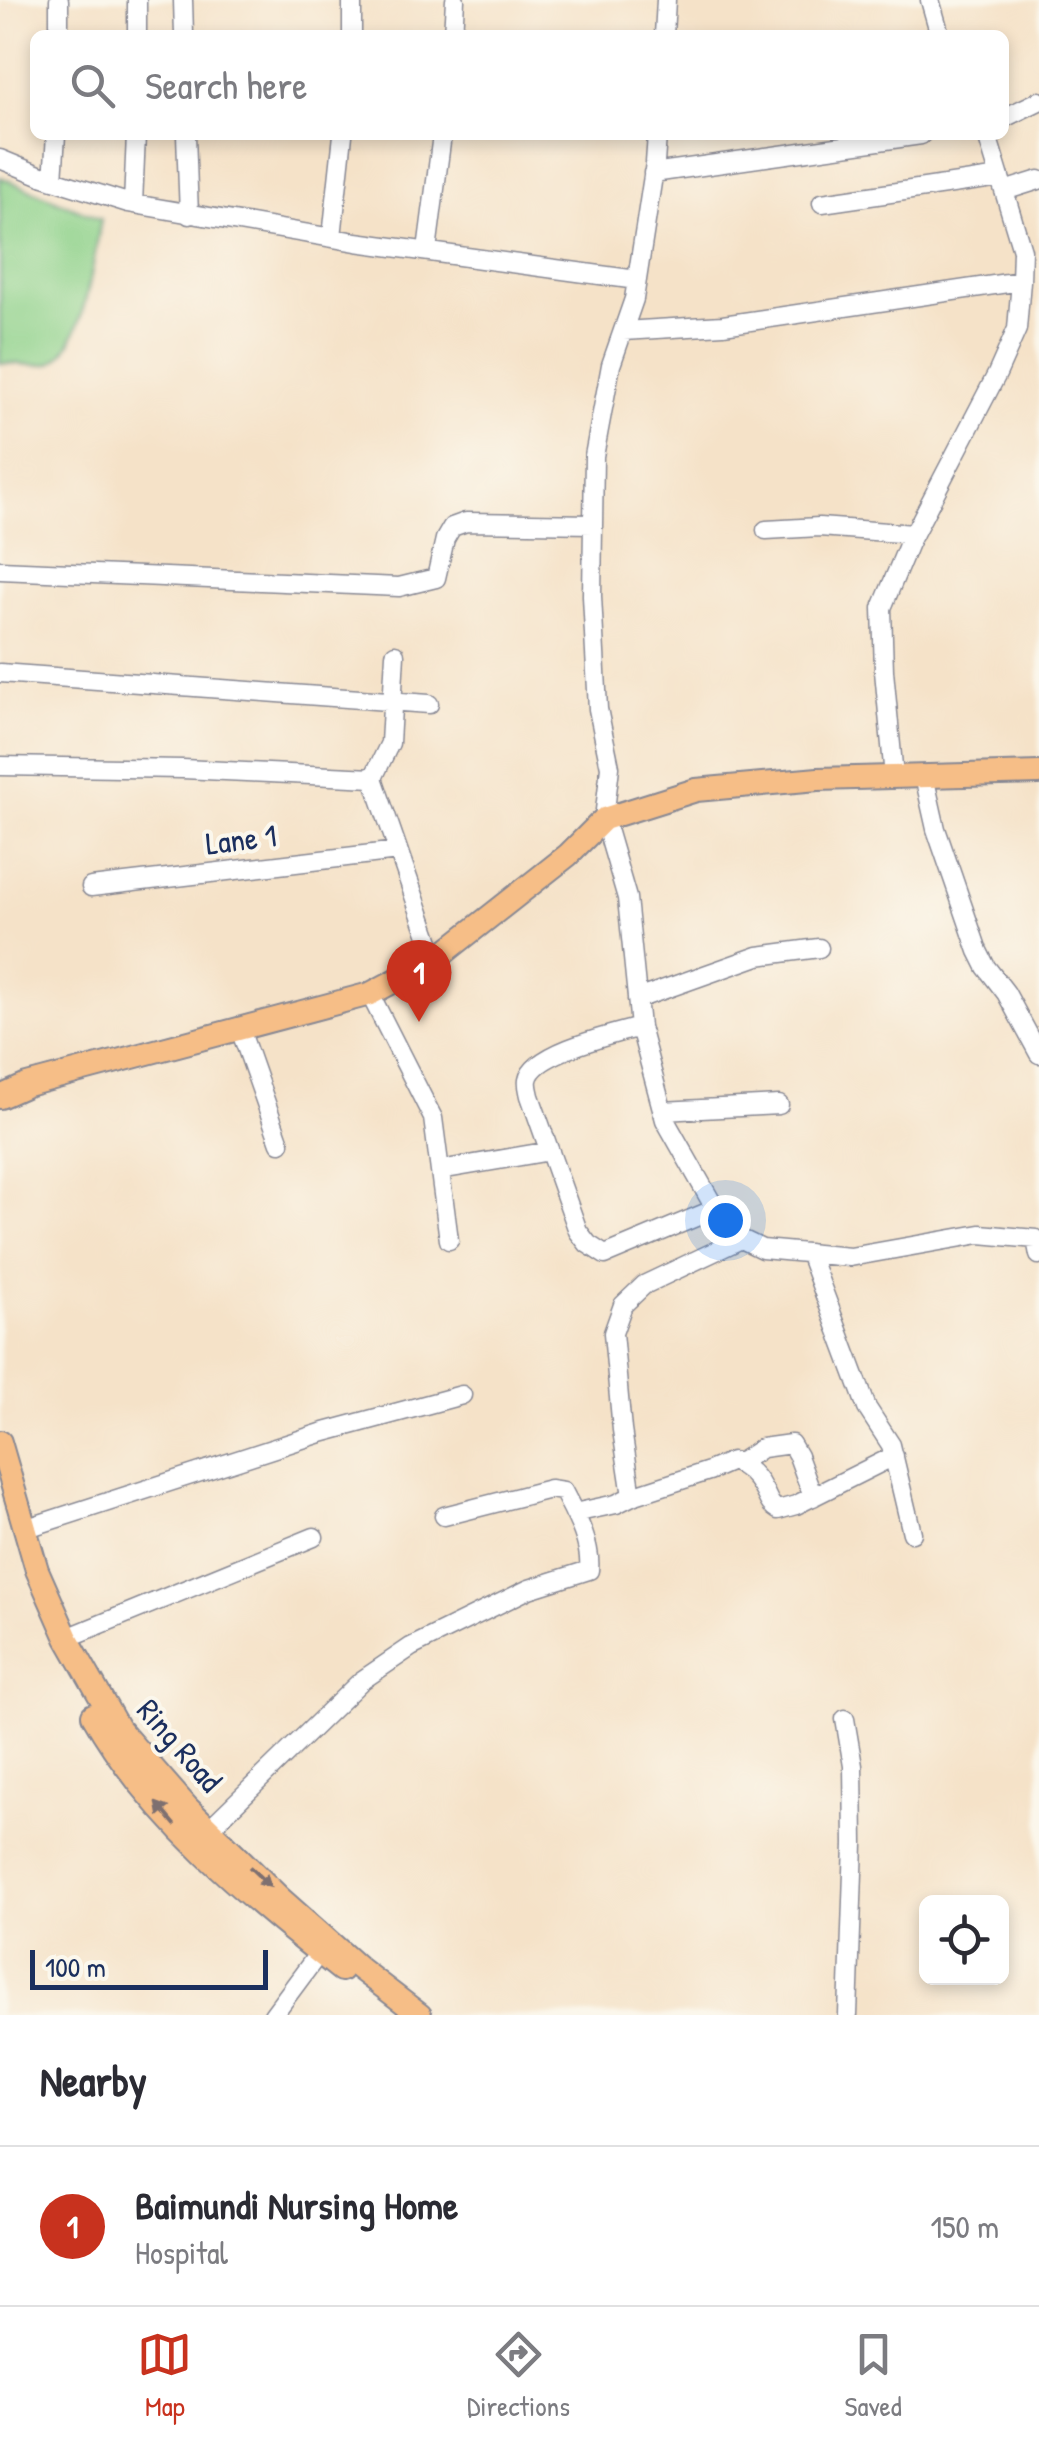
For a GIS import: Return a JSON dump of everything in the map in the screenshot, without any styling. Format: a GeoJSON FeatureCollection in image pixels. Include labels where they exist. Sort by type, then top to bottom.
{"type":"FeatureCollection","features":[{"type":"Feature","properties":{"kind":"main road"},"geometry":{"type":"LineString","coordinates":[[0,1097],[27,1085],[370,994],[436,960],[568,856],[604,819],[696,790],[818,778],[1039,773]]}},
{"type":"Feature","properties":{"kind":"main road","name":"Ring Road"},"geometry":{"type":"LineString","coordinates":[[0,1442],[37,1570],[67,1638],[118,1728],[187,1807],[282,1898],[360,1969],[420,2015]]}},
{"type":"Feature","properties":{"kind":"main road","name":"Ring Road"},"geometry":{"type":"LineString","coordinates":[[0,1495],[26,1582],[56,1649],[108,1741],[172,1822],[272,1916],[398,2015]]}},
{"type":"Feature","properties":{"kind":"street"},"geometry":{"type":"LineString","coordinates":[[58,0],[58,30]]}},
{"type":"Feature","properties":{"kind":"street"},"geometry":{"type":"LineString","coordinates":[[137,0],[137,30]]}},
{"type":"Feature","properties":{"kind":"street"},"geometry":{"type":"LineString","coordinates":[[183,0],[184,30]]}},
{"type":"Feature","properties":{"kind":"street"},"geometry":{"type":"LineString","coordinates":[[352,0],[352,30]]}},
{"type":"Feature","properties":{"kind":"street"},"geometry":{"type":"LineString","coordinates":[[453,30],[456,0]]}},
{"type":"Feature","properties":{"kind":"street"},"geometry":{"type":"LineString","coordinates":[[664,30],[666,0]]}},
{"type":"Feature","properties":{"kind":"street"},"geometry":{"type":"LineString","coordinates":[[930,0],[939,30]]}},
{"type":"Feature","properties":{"kind":"street"},"geometry":{"type":"LineString","coordinates":[[1009,116],[1039,101]]}},
{"type":"Feature","properties":{"kind":"street"},"geometry":{"type":"LineString","coordinates":[[53,180],[56,140]]}},
{"type":"Feature","properties":{"kind":"street"},"geometry":{"type":"LineString","coordinates":[[134,204],[136,140]]}},
{"type":"Feature","properties":{"kind":"street"},"geometry":{"type":"LineString","coordinates":[[186,140],[188,215]]}},
{"type":"Feature","properties":{"kind":"street"},"geometry":{"type":"LineString","coordinates":[[332,238],[342,140]]}},
{"type":"Feature","properties":{"kind":"street"},"geometry":{"type":"LineString","coordinates":[[427,250],[441,140]]}},
{"type":"Feature","properties":{"kind":"street"},"geometry":{"type":"LineString","coordinates":[[656,140],[634,300],[611,365],[594,456],[592,596],[598,709],[610,767],[604,819],[627,898],[640,1027],[665,1120],[729,1233],[762,1249],[850,1256],[980,1234],[1038,1244]]}},
{"type":"Feature","properties":{"kind":"street"},"geometry":{"type":"LineString","coordinates":[[653,173],[886,140]]}},
{"type":"Feature","properties":{"kind":"street"},"geometry":{"type":"LineString","coordinates":[[894,776],[882,608],[914,534],[1017,329],[1021,281],[1030,255],[1022,250],[989,140]]}},
{"type":"Feature","properties":{"kind":"street"},"geometry":{"type":"LineString","coordinates":[[0,159],[53,180],[188,215],[637,280]]}},
{"type":"Feature","properties":{"kind":"street"},"geometry":{"type":"LineString","coordinates":[[822,203],[1039,180]]}},
{"type":"Feature","properties":{"kind":"street"},"geometry":{"type":"LineString","coordinates":[[623,331],[723,326],[1021,281]]}},
{"type":"Feature","properties":{"kind":"street"},"geometry":{"type":"LineString","coordinates":[[0,570],[399,587],[436,578],[452,526],[466,522],[592,524]]}},
{"type":"Feature","properties":{"kind":"street"},"geometry":{"type":"LineString","coordinates":[[766,530],[819,526],[914,534]]}},
{"type":"Feature","properties":{"kind":"street"},"geometry":{"type":"LineString","coordinates":[[395,654],[390,743],[373,778],[436,960]]}},
{"type":"Feature","properties":{"kind":"street"},"geometry":{"type":"LineString","coordinates":[[0,673],[428,704]]}},
{"type":"Feature","properties":{"kind":"street"},"geometry":{"type":"LineString","coordinates":[[0,766],[373,778]]}},
{"type":"Feature","properties":{"kind":"street"},"geometry":{"type":"LineString","coordinates":[[924,776],[936,829],[978,951],[1039,1054]]}},
{"type":"Feature","properties":{"kind":"street","name":"Lane 1"},"geometry":{"type":"LineString","coordinates":[[91,887],[398,851]]}},
{"type":"Feature","properties":{"kind":"street"},"geometry":{"type":"LineString","coordinates":[[637,999],[758,956],[819,948]]}},
{"type":"Feature","properties":{"kind":"street"},"geometry":{"type":"LineString","coordinates":[[370,994],[433,1118],[449,1240]]}},
{"type":"Feature","properties":{"kind":"street"},"geometry":{"type":"LineString","coordinates":[[640,1027],[567,1048],[535,1067],[528,1079],[530,1096],[578,1231],[604,1256],[715,1209]]}},
{"type":"Feature","properties":{"kind":"street"},"geometry":{"type":"LineString","coordinates":[[240,1028],[280,1143]]}},
{"type":"Feature","properties":{"kind":"street"},"geometry":{"type":"LineString","coordinates":[[662,1111],[779,1105]]}},
{"type":"Feature","properties":{"kind":"street"},"geometry":{"type":"LineString","coordinates":[[440,1170],[550,1152]]}},
{"type":"Feature","properties":{"kind":"street"},"geometry":{"type":"LineString","coordinates":[[632,1496],[613,1334],[622,1305],[644,1285],[741,1239]]}},
{"type":"Feature","properties":{"kind":"street"},"geometry":{"type":"LineString","coordinates":[[809,1253],[866,1408],[891,1445],[912,1533]]}},
{"type":"Feature","properties":{"kind":"street"},"geometry":{"type":"LineString","coordinates":[[24,1529],[322,1433],[462,1395]]}},
{"type":"Feature","properties":{"kind":"street"},"geometry":{"type":"LineString","coordinates":[[739,1463],[762,1448],[790,1444],[813,1496]]}},
{"type":"Feature","properties":{"kind":"street"},"geometry":{"type":"LineString","coordinates":[[574,1512],[616,1504],[732,1461],[745,1466],[771,1506],[778,1510],[796,1505],[894,1456]]}},
{"type":"Feature","properties":{"kind":"street"},"geometry":{"type":"LineString","coordinates":[[210,1828],[361,1681],[411,1648],[529,1589],[589,1570],[590,1555],[562,1491],[550,1489],[444,1516]]}},
{"type":"Feature","properties":{"kind":"street"},"geometry":{"type":"LineString","coordinates":[[67,1638],[314,1537]]}},
{"type":"Feature","properties":{"kind":"street"},"geometry":{"type":"LineString","coordinates":[[845,1719],[853,1766],[854,1844],[848,2015]]}},
{"type":"Feature","properties":{"kind":"street"},"geometry":{"type":"LineString","coordinates":[[273,2015],[319,1953]]}},
{"type":"Feature","properties":{"kind":"green space"},"geometry":{"type":"Polygon","coordinates":[[[0,177],[101,219],[79,323],[60,357],[48,364],[0,363],[0,177]]]}},
{"type":"Feature","properties":{"kind":"place","name":"Baimundi Nursing Home"},"geometry":{"type":"Point","coordinates":[419,1022]}}]}
